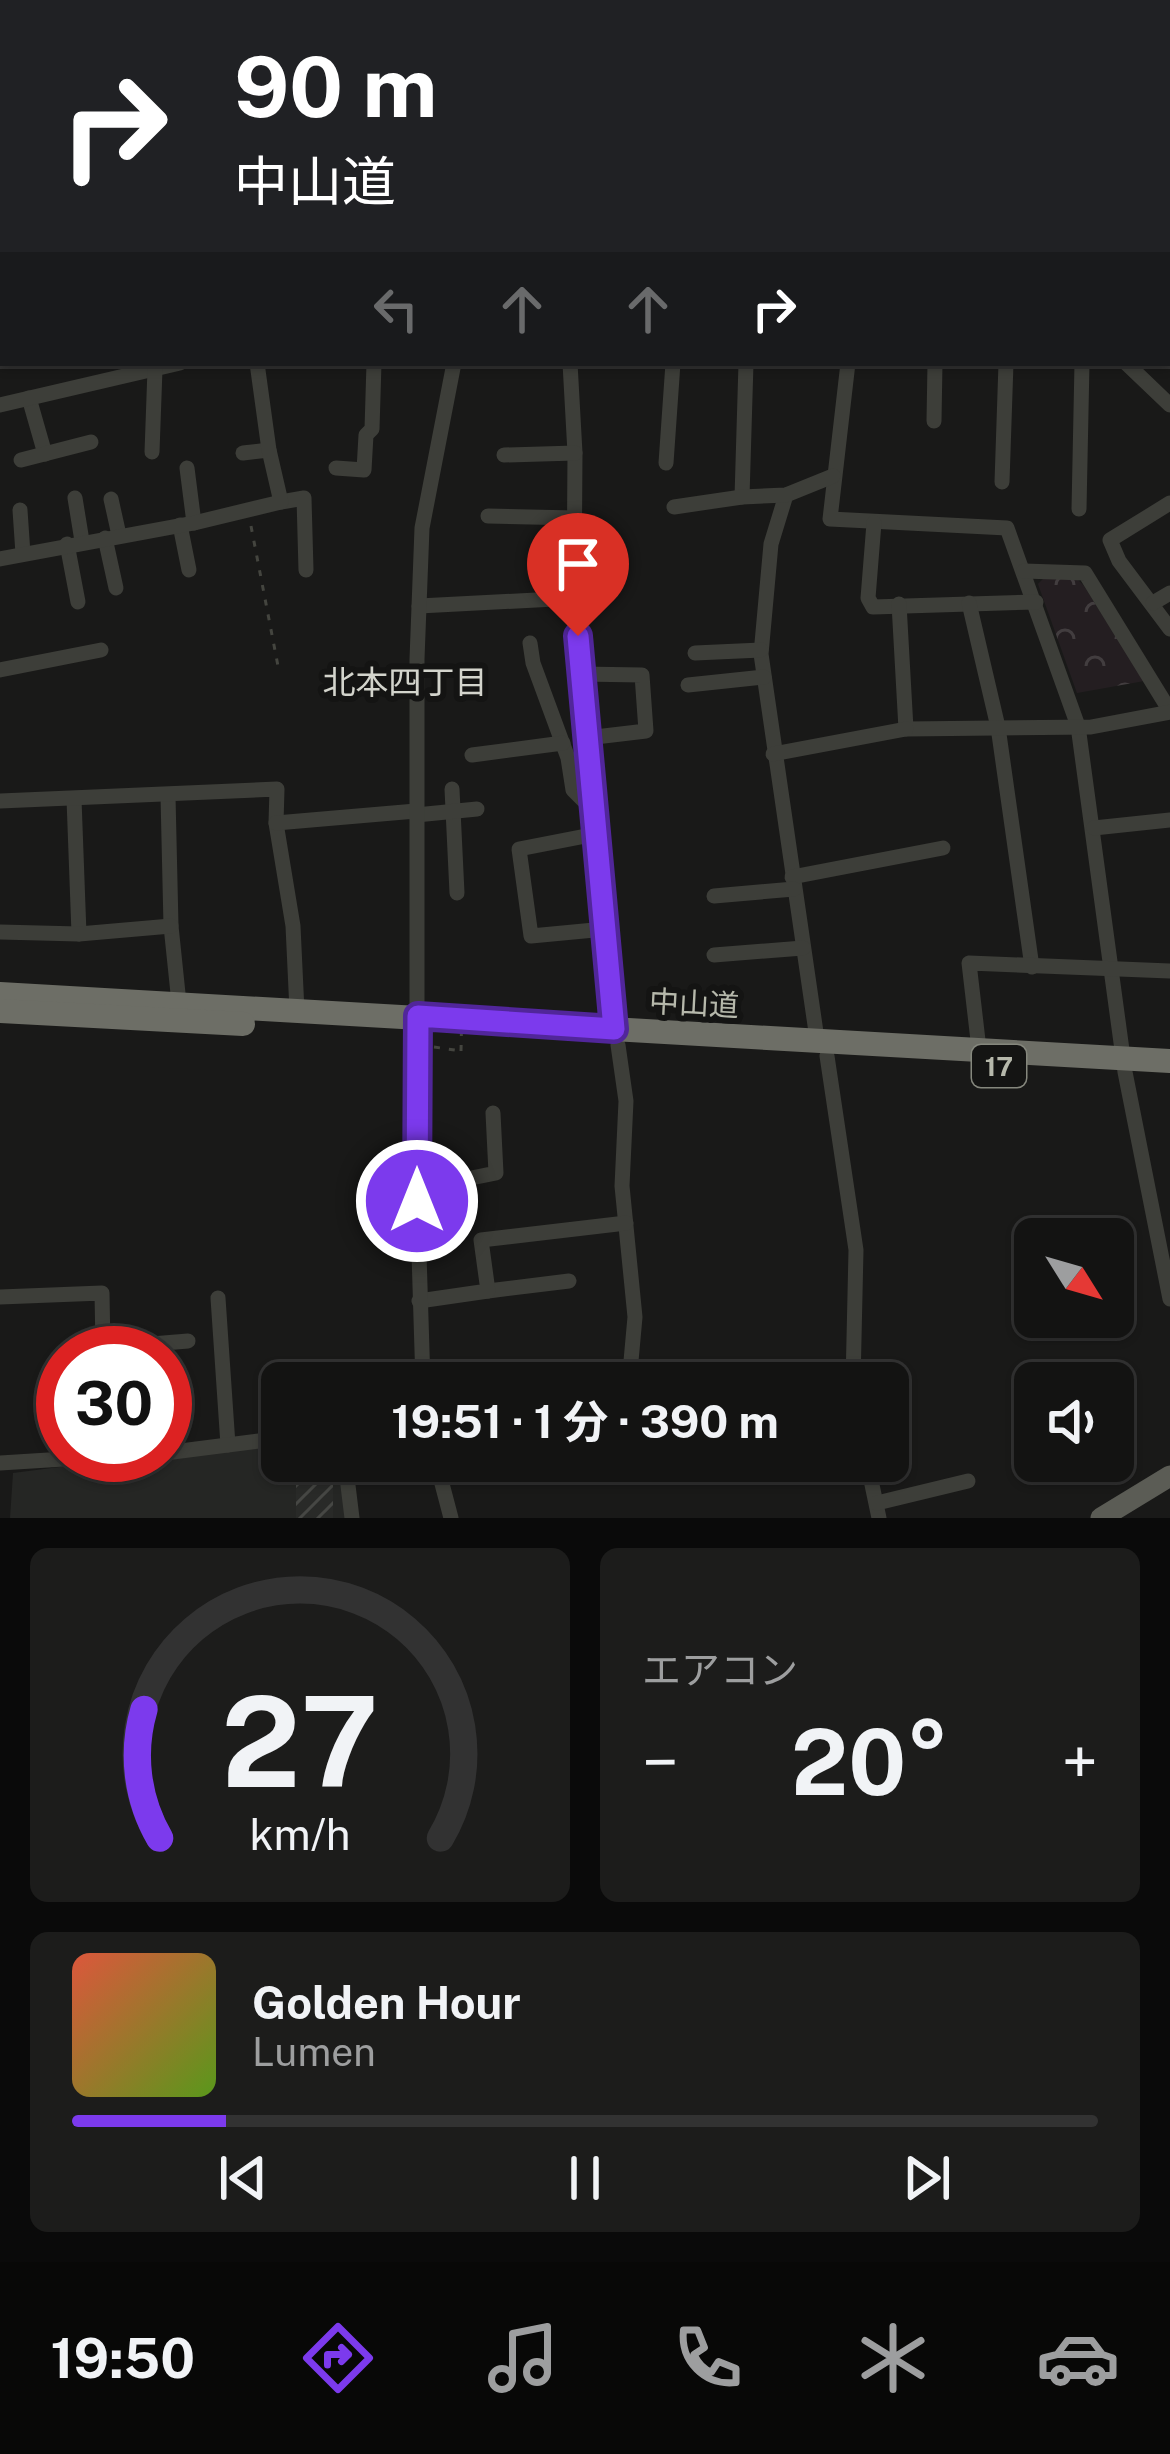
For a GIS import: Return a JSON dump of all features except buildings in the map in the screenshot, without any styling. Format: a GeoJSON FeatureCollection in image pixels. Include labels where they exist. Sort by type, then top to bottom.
{"type":"FeatureCollection","features":[{"type":"Feature","properties":{"kind":"highway","name":"中山道"},"geometry":{"type":"LineString","coordinates":[[0,994],[297,1011],[418,1024]]}},
{"type":"Feature","properties":{"kind":"highway","name":"中山道"},"geometry":{"type":"LineString","coordinates":[[0,1011],[418,1024],[1124,1065],[1170,1061]]}},
{"type":"Feature","properties":{"kind":"highway","name":"中山道"},"geometry":{"type":"LineString","coordinates":[[822,1047],[979,1049],[1170,1074]]}},
{"type":"Feature","properties":{"kind":"main road"},"geometry":{"type":"LineString","coordinates":[[1101,1518],[1170,1476]]}},
{"type":"Feature","properties":{"kind":"street"},"geometry":{"type":"LineString","coordinates":[[0,405],[168,366]]}},
{"type":"Feature","properties":{"kind":"street"},"geometry":{"type":"LineString","coordinates":[[257,366],[281,502]]}},
{"type":"Feature","properties":{"kind":"street"},"geometry":{"type":"LineString","coordinates":[[336,468],[364,470],[366,435],[372,428],[374,366]]}},
{"type":"Feature","properties":{"kind":"street"},"geometry":{"type":"LineString","coordinates":[[421,1362],[417,1189],[419,606],[422,528],[453,366]]}},
{"type":"Feature","properties":{"kind":"street"},"geometry":{"type":"LineString","coordinates":[[570,366],[574,598],[604,929],[626,1101],[622,1186],[634,1317],[631,1362]]}},
{"type":"Feature","properties":{"kind":"street"},"geometry":{"type":"LineString","coordinates":[[666,463],[673,366]]}},
{"type":"Feature","properties":{"kind":"street"},"geometry":{"type":"LineString","coordinates":[[742,497],[746,366]]}},
{"type":"Feature","properties":{"kind":"street"},"geometry":{"type":"LineString","coordinates":[[848,366],[830,519],[1007,527],[1036,602],[1078,726],[1124,1065],[1170,1299]]}},
{"type":"Feature","properties":{"kind":"street"},"geometry":{"type":"LineString","coordinates":[[934,366],[934,421]]}},
{"type":"Feature","properties":{"kind":"street"},"geometry":{"type":"LineString","coordinates":[[1001,482],[1006,366]]}},
{"type":"Feature","properties":{"kind":"street"},"geometry":{"type":"LineString","coordinates":[[1079,509],[1082,366]]}},
{"type":"Feature","properties":{"kind":"street"},"geometry":{"type":"LineString","coordinates":[[1129,366],[1170,405]]}},
{"type":"Feature","properties":{"kind":"street"},"geometry":{"type":"LineString","coordinates":[[152,452],[155,369]]}},
{"type":"Feature","properties":{"kind":"street"},"geometry":{"type":"LineString","coordinates":[[29,398],[45,454]]}},
{"type":"Feature","properties":{"kind":"street"},"geometry":{"type":"LineString","coordinates":[[21,460],[91,442]]}},
{"type":"Feature","properties":{"kind":"street"},"geometry":{"type":"LineString","coordinates":[[243,453],[269,450]]}},
{"type":"Feature","properties":{"kind":"street"},"geometry":{"type":"LineString","coordinates":[[504,455],[575,453]]}},
{"type":"Feature","properties":{"kind":"street"},"geometry":{"type":"LineString","coordinates":[[187,468],[189,570]]}},
{"type":"Feature","properties":{"kind":"street"},"geometry":{"type":"LineString","coordinates":[[674,507],[786,496],[833,476]]}},
{"type":"Feature","properties":{"kind":"street"},"geometry":{"type":"LineString","coordinates":[[786,496],[771,544],[761,650],[803,948],[856,1250],[853,1362]]}},
{"type":"Feature","properties":{"kind":"street"},"geometry":{"type":"LineString","coordinates":[[75,498],[78,602]]}},
{"type":"Feature","properties":{"kind":"street"},"geometry":{"type":"LineString","coordinates":[[0,559],[304,498],[306,570]]}},
{"type":"Feature","properties":{"kind":"street"},"geometry":{"type":"LineString","coordinates":[[111,499],[116,588]]}},
{"type":"Feature","properties":{"kind":"street"},"geometry":{"type":"LineString","coordinates":[[1170,503],[1110,540],[1119,561],[1170,629]]}},
{"type":"Feature","properties":{"kind":"street"},"geometry":{"type":"LineString","coordinates":[[20,510],[23,554]]}},
{"type":"Feature","properties":{"kind":"street"},"geometry":{"type":"LineString","coordinates":[[488,516],[575,518]]}},
{"type":"Feature","properties":{"kind":"street"},"geometry":{"type":"LineString","coordinates":[[874,523],[868,603],[873,607],[1036,602]]}},
{"type":"Feature","properties":{"kind":"street"},"geometry":{"type":"LineString","coordinates":[[773,754],[906,729],[1078,726],[1170,712],[1084,573],[1024,571]]}},
{"type":"Feature","properties":{"kind":"street"},"geometry":{"type":"LineString","coordinates":[[1153,602],[1170,593]]}},
{"type":"Feature","properties":{"kind":"street"},"geometry":{"type":"LineString","coordinates":[[419,606],[574,598]]}},
{"type":"Feature","properties":{"kind":"street"},"geometry":{"type":"LineString","coordinates":[[969,603],[998,727],[1032,967]]}},
{"type":"Feature","properties":{"kind":"street"},"geometry":{"type":"LineString","coordinates":[[899,604],[906,729]]}},
{"type":"Feature","properties":{"kind":"street"},"geometry":{"type":"LineString","coordinates":[[530,643],[573,790],[594,811]]}},
{"type":"Feature","properties":{"kind":"street"},"geometry":{"type":"LineString","coordinates":[[0,670],[101,650]]}},
{"type":"Feature","properties":{"kind":"street"},"geometry":{"type":"LineString","coordinates":[[695,652],[761,650]]}},
{"type":"Feature","properties":{"kind":"street"},"geometry":{"type":"LineString","coordinates":[[581,674],[642,675],[646,731],[587,738]]}},
{"type":"Feature","properties":{"kind":"street"},"geometry":{"type":"LineString","coordinates":[[688,685],[764,677]]}},
{"type":"Feature","properties":{"kind":"street"},"geometry":{"type":"LineString","coordinates":[[551,708],[585,711]]}},
{"type":"Feature","properties":{"kind":"street"},"geometry":{"type":"LineString","coordinates":[[472,755],[563,743]]}},
{"type":"Feature","properties":{"kind":"street"},"geometry":{"type":"LineString","coordinates":[[0,802],[277,789],[275,823],[293,926],[297,1011]]}},
{"type":"Feature","properties":{"kind":"street"},"geometry":{"type":"LineString","coordinates":[[452,789],[458,893]]}},
{"type":"Feature","properties":{"kind":"street"},"geometry":{"type":"LineString","coordinates":[[167,796],[179,1003]]}},
{"type":"Feature","properties":{"kind":"street"},"geometry":{"type":"LineString","coordinates":[[74,799],[79,934]]}},
{"type":"Feature","properties":{"kind":"street"},"geometry":{"type":"LineString","coordinates":[[275,823],[477,808]]}},
{"type":"Feature","properties":{"kind":"street"},"geometry":{"type":"LineString","coordinates":[[1094,828],[1169,825]]}},
{"type":"Feature","properties":{"kind":"street"},"geometry":{"type":"LineString","coordinates":[[596,835],[518,849],[531,936],[604,929]]}},
{"type":"Feature","properties":{"kind":"street"},"geometry":{"type":"LineString","coordinates":[[714,896],[943,848]]}},
{"type":"Feature","properties":{"kind":"street"},"geometry":{"type":"LineString","coordinates":[[0,932],[79,934],[171,926]]}},
{"type":"Feature","properties":{"kind":"street"},"geometry":{"type":"LineString","coordinates":[[714,955],[803,948]]}},
{"type":"Feature","properties":{"kind":"street"},"geometry":{"type":"LineString","coordinates":[[979,1049],[969,963],[1170,970]]}},
{"type":"Feature","properties":{"kind":"street"},"geometry":{"type":"LineString","coordinates":[[417,1189],[496,1173],[493,1113]]}},
{"type":"Feature","properties":{"kind":"street"},"geometry":{"type":"LineString","coordinates":[[488,1291],[481,1240],[626,1223]]}},
{"type":"Feature","properties":{"kind":"street"},"geometry":{"type":"LineString","coordinates":[[419,1300],[568,1281]]}},
{"type":"Feature","properties":{"kind":"street"},"geometry":{"type":"LineString","coordinates":[[0,1297],[102,1293],[103,1326]]}},
{"type":"Feature","properties":{"kind":"street"},"geometry":{"type":"LineString","coordinates":[[218,1298],[228,1445]]}},
{"type":"Feature","properties":{"kind":"street"},"geometry":{"type":"LineString","coordinates":[[192,1450],[261,1441]]}},
{"type":"Feature","properties":{"kind":"street"},"geometry":{"type":"LineString","coordinates":[[0,1463],[36,1461]]}},
{"type":"Feature","properties":{"kind":"street"},"geometry":{"type":"LineString","coordinates":[[878,1510],[968,1481]]}},
{"type":"Feature","properties":{"kind":"street"},"geometry":{"type":"LineString","coordinates":[[348,1482],[352,1518]]}},
{"type":"Feature","properties":{"kind":"street"},"geometry":{"type":"LineString","coordinates":[[442,1482],[451,1518]]}},
{"type":"Feature","properties":{"kind":"path"},"geometry":{"type":"LineString","coordinates":[[248,510],[278,666]]}},
{"type":"Feature","properties":{"kind":"path"},"geometry":{"type":"LineString","coordinates":[[438,1050],[461,1051],[463,1005]]}},
{"type":"Feature","properties":{"kind":"shaded area"},"geometry":{"type":"Polygon","coordinates":[[[261,1441],[261,1482],[348,1482],[352,1518],[10,1518],[13,1473],[36,1470],[36,1482],[192,1482],[192,1450],[261,1441]]]}},
{"type":"Feature","properties":{"kind":"green space"},"geometry":{"type":"Polygon","coordinates":[[[1043,579],[1077,579],[1084,586],[1144,681],[1077,693],[1038,584],[1043,579]]]}},
{"type":"Feature","properties":{"kind":"district","name":"北本四丁目"},"geometry":{"type":"Point","coordinates":[405,682]}},
{"type":"Feature","properties":{"kind":"route"},"geometry":{"type":"LineString","coordinates":[[417,1201],[418,1016],[614,1029],[578,636]]}}]}
